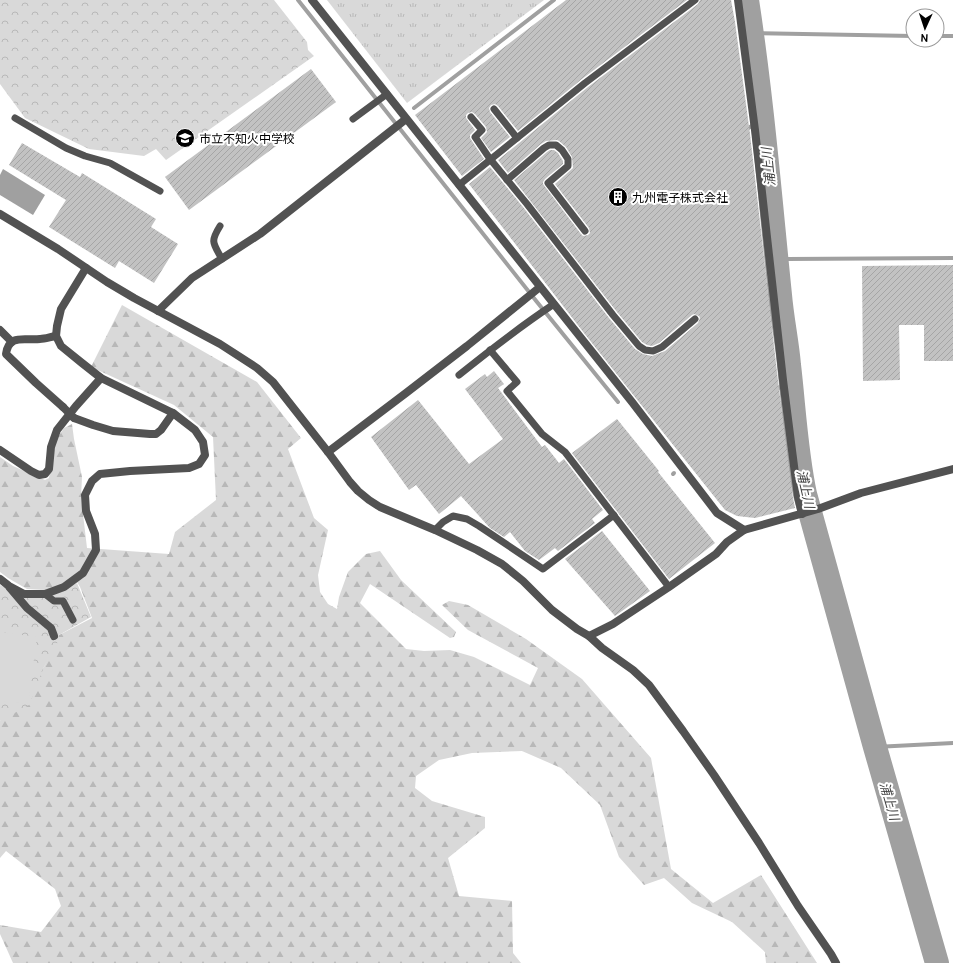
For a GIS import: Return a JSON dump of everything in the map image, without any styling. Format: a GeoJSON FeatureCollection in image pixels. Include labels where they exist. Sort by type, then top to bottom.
{"type":"FeatureCollection","features":[{"type":"Feature","properties":{"kind":"street"},"geometry":{"type":"LineString","coordinates":[[312,0],[403,121],[459,185],[534,292],[552,306],[632,402],[716,513],[744,530]]}},
{"type":"Feature","properties":{"kind":"street"},"geometry":{"type":"LineString","coordinates":[[738,0],[756,130],[798,497],[804,513]]}},
{"type":"Feature","properties":{"kind":"street"},"geometry":{"type":"LineString","coordinates":[[158,311],[192,278],[260,234],[403,121]]}},
{"type":"Feature","properties":{"kind":"street"},"geometry":{"type":"LineString","coordinates":[[0,214],[58,249],[107,282],[220,344],[257,368],[273,382],[350,482],[369,500],[380,507],[435,530],[477,550],[502,564],[523,581],[552,610],[633,670],[649,685],[714,775],[836,963]]}},
{"type":"Feature","properties":{"kind":"street"},"geometry":{"type":"LineString","coordinates":[[0,579],[24,594],[45,594],[64,587],[83,573],[96,550],[95,534],[86,510],[85,495],[92,481],[100,474],[190,468],[199,464],[205,455],[203,442],[195,430],[173,413],[101,378],[61,346],[56,336],[61,309],[86,268]]}},
{"type":"Feature","properties":{"kind":"street"},"geometry":{"type":"LineString","coordinates":[[328,452],[406,394],[534,292]]}},
{"type":"Feature","properties":{"kind":"street"},"geometry":{"type":"LineString","coordinates":[[0,330],[12,342]]}},
{"type":"Feature","properties":{"kind":"street"},"geometry":{"type":"LineString","coordinates":[[56,336],[40,339],[18,339],[7,347],[6,354],[74,418],[113,431],[156,434],[161,430],[173,413]]}},
{"type":"Feature","properties":{"kind":"street"},"geometry":{"type":"LineString","coordinates":[[0,450],[31,471],[39,474],[45,474],[49,469],[51,446],[58,430],[76,406],[101,378]]}},
{"type":"Feature","properties":{"kind":"street"},"geometry":{"type":"LineString","coordinates":[[589,636],[613,624],[669,587],[716,554],[727,542],[744,530],[818,509],[861,493],[953,469]]}},
{"type":"Feature","properties":{"kind":"street"},"geometry":{"type":"LineString","coordinates":[[9,586],[27,608],[51,628],[54,636]]}},
{"type":"Feature","properties":{"kind":"lane"},"geometry":{"type":"LineString","coordinates":[[459,185],[585,83],[695,0]]}},
{"type":"Feature","properties":{"kind":"lane"},"geometry":{"type":"LineString","coordinates":[[354,119],[384,96]]}},
{"type":"Feature","properties":{"kind":"lane"},"geometry":{"type":"LineString","coordinates":[[494,109],[517,138]]}},
{"type":"Feature","properties":{"kind":"lane"},"geometry":{"type":"LineString","coordinates":[[471,117],[482,130],[475,137],[490,159],[639,346],[645,350],[653,351],[662,347],[695,319]]}},
{"type":"Feature","properties":{"kind":"lane"},"geometry":{"type":"LineString","coordinates":[[15,118],[66,148],[85,156],[110,163],[160,191]]}},
{"type":"Feature","properties":{"kind":"lane"},"geometry":{"type":"LineString","coordinates":[[507,180],[544,148],[549,145],[556,145],[562,150],[568,159],[568,166],[548,183],[585,231]]}},
{"type":"Feature","properties":{"kind":"lane"},"geometry":{"type":"LineString","coordinates":[[220,226],[213,236],[214,245],[222,259]]}},
{"type":"Feature","properties":{"kind":"lane"},"geometry":{"type":"LineString","coordinates":[[459,375],[502,341],[552,306]]}},
{"type":"Feature","properties":{"kind":"lane"},"geometry":{"type":"LineString","coordinates":[[490,350],[517,382],[506,391],[542,434],[565,452],[669,587]]}},
{"type":"Feature","properties":{"kind":"lane"},"geometry":{"type":"LineString","coordinates":[[435,530],[443,522],[453,516],[467,519],[543,569],[614,515]]}},
{"type":"Feature","properties":{"kind":"lane"},"geometry":{"type":"LineString","coordinates":[[45,594],[54,601],[63,601],[73,620]]}},
{"type":"Feature","properties":{"kind":"green space"},"geometry":{"type":"Polygon","coordinates":[[[0,0],[274,0],[307,42],[308,50],[314,56],[166,160],[156,149],[144,156],[89,149],[25,118],[0,84],[0,0]]]}},
{"type":"Feature","properties":{"kind":"green space"},"geometry":{"type":"Polygon","coordinates":[[[327,0],[544,0],[407,103],[327,0]]]}},
{"type":"Feature","properties":{"kind":"green space"},"geometry":{"type":"Polygon","coordinates":[[[122,305],[257,382],[301,438],[288,449],[314,518],[328,530],[318,575],[320,592],[328,604],[337,609],[339,597],[348,572],[366,554],[380,551],[401,580],[456,632],[454,637],[450,638],[370,584],[360,603],[406,649],[424,651],[450,650],[474,657],[530,685],[538,668],[468,630],[442,605],[449,601],[468,605],[526,639],[582,679],[651,758],[671,869],[713,903],[761,875],[817,963],[766,963],[765,952],[732,922],[692,903],[664,878],[644,885],[619,857],[600,805],[561,768],[522,751],[472,753],[439,760],[416,776],[415,788],[432,801],[485,817],[485,828],[448,858],[459,896],[512,901],[513,953],[521,963],[13,963],[0,934],[0,925],[41,932],[61,906],[55,889],[6,851],[0,858],[0,721],[44,667],[59,635],[92,618],[80,587],[74,577],[63,585],[45,590],[27,589],[0,572],[0,457],[13,466],[45,480],[49,478],[56,440],[64,428],[72,424],[82,477],[81,497],[87,548],[169,554],[175,532],[216,500],[213,437],[174,405],[91,367],[122,305]]]}},
{"type":"Feature","properties":{"kind":"green space"},"geometry":{"type":"Polygon","coordinates":[[[77,583],[91,617],[59,635],[57,644],[44,667],[29,705],[0,721],[0,585],[44,597],[77,583]]]}},
{"type":"Feature","properties":{"kind":"green space"},"geometry":{"type":"Polygon","coordinates":[[[0,632],[37,637],[28,704],[0,701],[0,632]]]}},
{"type":"Feature","properties":{"kind":"shaded area"},"geometry":{"type":"Polygon","coordinates":[[[3,169],[45,195],[33,215],[0,195],[0,175],[3,169]]]}},
{"type":"Feature","properties":{"kind":"building"},"geometry":{"type":"Polygon","coordinates":[[[566,0],[687,0],[582,79],[518,131],[498,106],[495,104],[491,105],[489,108],[490,112],[510,137],[491,152],[481,138],[487,132],[486,127],[475,114],[472,112],[468,113],[466,118],[475,130],[470,135],[470,138],[484,159],[462,176],[415,115],[566,0]]]}},
{"type":"Feature","properties":{"kind":"building","name":"九州電子株式会社"},"geometry":{"type":"Polygon","coordinates":[[[700,0],[731,0],[750,134],[778,381],[795,508],[755,518],[737,516],[725,510],[584,333],[469,184],[490,167],[635,349],[643,354],[652,356],[665,351],[698,323],[700,318],[699,316],[694,314],[692,315],[659,343],[652,346],[642,342],[514,180],[547,152],[554,150],[558,153],[563,161],[563,164],[545,179],[543,184],[581,234],[583,236],[588,235],[590,233],[589,228],[555,184],[573,168],[572,157],[566,147],[557,140],[546,141],[508,173],[498,160],[588,87],[698,4],[700,0]]]}},
{"type":"Feature","properties":{"kind":"building"},"geometry":{"type":"Polygon","coordinates":[[[311,69],[336,102],[189,210],[165,177],[311,69]]]}},
{"type":"Feature","properties":{"kind":"building"},"geometry":{"type":"Polygon","coordinates":[[[22,143],[80,177],[82,173],[156,219],[151,227],[178,244],[154,283],[119,261],[115,268],[49,227],[66,200],[9,165],[22,143]]]}},
{"type":"Feature","properties":{"kind":"building"},"geometry":{"type":"Polygon","coordinates":[[[953,265],[953,361],[924,361],[924,325],[899,325],[900,380],[863,381],[862,266],[953,265]]]}},
{"type":"Feature","properties":{"kind":"building"},"geometry":{"type":"Polygon","coordinates":[[[494,371],[504,384],[498,388],[542,447],[545,445],[559,463],[564,459],[603,510],[592,519],[595,523],[558,551],[555,548],[539,560],[525,551],[510,532],[504,537],[490,528],[461,496],[439,514],[416,485],[409,490],[371,437],[418,400],[469,464],[503,439],[465,389],[485,374],[487,377],[494,371]]]}},
{"type":"Feature","properties":{"kind":"building"},"geometry":{"type":"Polygon","coordinates":[[[617,419],[715,543],[669,579],[572,453],[617,419]]]}},
{"type":"Feature","properties":{"kind":"building"},"geometry":{"type":"Polygon","coordinates":[[[602,531],[650,591],[615,616],[565,559],[602,531]]]}},
{"type":"Feature","properties":{"kind":"waterway"},"geometry":{"type":"LineString","coordinates":[[298,0],[618,402]]}},
{"type":"Feature","properties":{"kind":"waterway"},"geometry":{"type":"LineString","coordinates":[[414,108],[554,0]]}},
{"type":"Feature","properties":{"kind":"waterway","name":"浦上川"},"geometry":{"type":"LineString","coordinates":[[747,0],[761,111],[797,446],[805,494],[937,963]]}},
{"type":"Feature","properties":{"kind":"waterway"},"geometry":{"type":"LineString","coordinates":[[752,33],[905,36]]}},
{"type":"Feature","properties":{"kind":"waterway"},"geometry":{"type":"LineString","coordinates":[[945,36],[953,36]]}},
{"type":"Feature","properties":{"kind":"waterway"},"geometry":{"type":"LineString","coordinates":[[746,130],[762,118]]}},
{"type":"Feature","properties":{"kind":"waterway"},"geometry":{"type":"LineString","coordinates":[[787,259],[953,258]]}},
{"type":"Feature","properties":{"kind":"waterway"},"geometry":{"type":"LineString","coordinates":[[775,391],[791,378]]}},
{"type":"Feature","properties":{"kind":"waterway"},"geometry":{"type":"LineString","coordinates":[[875,747],[953,743]]}},
{"type":"Feature","properties":{"kind":"place","name":"市立不知火中学校"},"geometry":{"type":"Point","coordinates":[185,138]}},
{"type":"Feature","properties":{"kind":"place","name":"九州電子株式会社"},"geometry":{"type":"Point","coordinates":[618,197]}}]}
